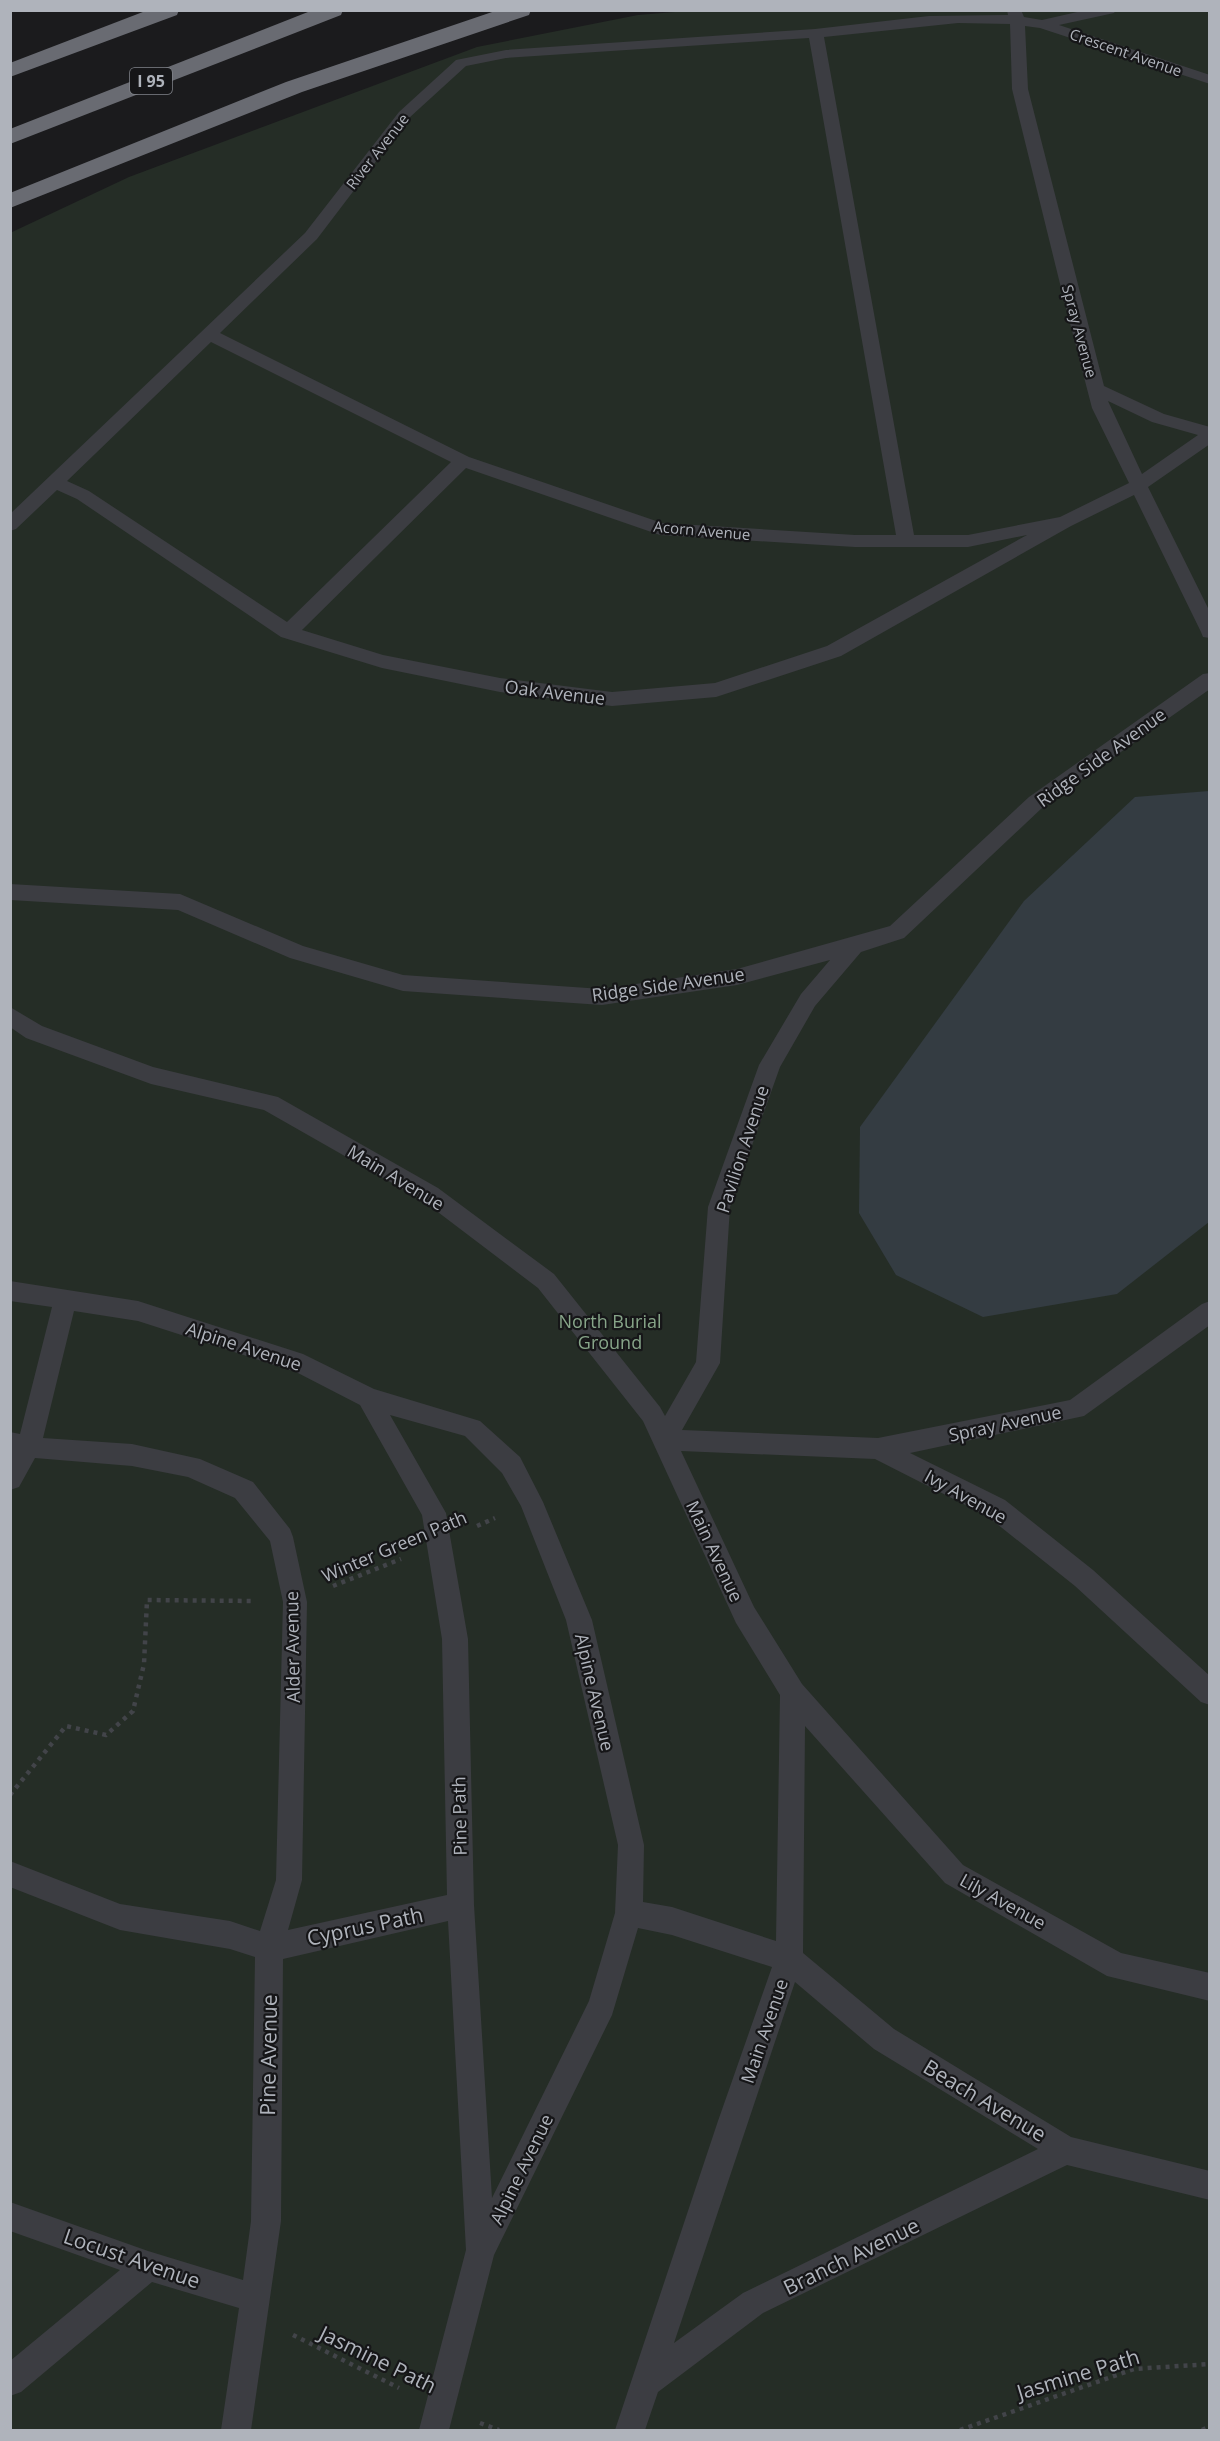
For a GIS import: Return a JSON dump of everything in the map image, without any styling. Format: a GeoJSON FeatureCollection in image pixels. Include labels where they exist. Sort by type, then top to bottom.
{"type":"FeatureCollection","features":[{"type":"Feature","properties":{"kind":"highway"},"geometry":{"type":"LineString","coordinates":[[10,71],[169,10]]}},
{"type":"Feature","properties":{"kind":"highway","name":"I 95"},"geometry":{"type":"LineString","coordinates":[[10,137],[333,10]]}},
{"type":"Feature","properties":{"kind":"highway"},"geometry":{"type":"LineString","coordinates":[[293,25],[351,10]]}},
{"type":"Feature","properties":{"kind":"highway"},"geometry":{"type":"LineString","coordinates":[[10,201],[294,87],[521,10]]}},
{"type":"Feature","properties":{"kind":"lane"},"geometry":{"type":"LineString","coordinates":[[1042,24],[1109,10]]}},
{"type":"Feature","properties":{"kind":"lane","name":"River Avenue"},"geometry":{"type":"LineString","coordinates":[[10,525],[311,236],[404,115],[460,63],[506,54],[816,33],[1015,15],[1042,24]]}},
{"type":"Feature","properties":{"kind":"lane","name":"Spray Avenue"},"geometry":{"type":"LineString","coordinates":[[1015,15],[1020,90],[1101,408],[1209,632]]}},
{"type":"Feature","properties":{"kind":"lane","name":"Crescent Avenue"},"geometry":{"type":"LineString","coordinates":[[1042,24],[1209,80]]}},
{"type":"Feature","properties":{"kind":"lane"},"geometry":{"type":"LineString","coordinates":[[816,33],[906,541]]}},
{"type":"Feature","properties":{"kind":"lane","name":"Acorn Avenue"},"geometry":{"type":"LineString","coordinates":[[209,334],[463,461],[660,529],[855,541],[968,541],[1065,522],[1137,486],[1209,434]]}},
{"type":"Feature","properties":{"kind":"lane","name":"Acorn Avenue"},"geometry":{"type":"LineString","coordinates":[[1096,389],[1158,418],[1209,434]]}},
{"type":"Feature","properties":{"kind":"lane"},"geometry":{"type":"LineString","coordinates":[[288,632],[463,461]]}},
{"type":"Feature","properties":{"kind":"lane","name":"Oak Avenue"},"geometry":{"type":"LineString","coordinates":[[56,483],[83,495],[288,632],[382,661],[500,685],[612,699],[716,690],[834,651],[1065,522]]}},
{"type":"Feature","properties":{"kind":"lane","name":"Ridge Side Avenue"},"geometry":{"type":"LineString","coordinates":[[10,892],[180,902],[297,952],[403,983],[602,997],[737,977],[854,946],[897,932],[1036,802],[1209,679]]}},
{"type":"Feature","properties":{"kind":"lane","name":"Pavilion Avenue"},"geometry":{"type":"LineString","coordinates":[[664,1440],[708,1363],[719,1207],[770,1065],[808,1000],[854,946]]}},
{"type":"Feature","properties":{"kind":"lane","name":"Main Avenue"},"geometry":{"type":"LineString","coordinates":[[10,1016],[22,1036],[151,1075],[270,1103],[430,1194],[546,1281],[652,1414],[745,1615],[793,1693],[789,1959],[732,2121],[630,2430]]}},
{"type":"Feature","properties":{"kind":"lane","name":"Alpine Avenue"},"geometry":{"type":"LineString","coordinates":[[10,1291],[138,1311],[292,1360],[368,1398],[472,1428],[511,1465],[531,1502],[579,1620],[631,1845],[629,1913],[602,2005],[480,2253],[437,2419]]}},
{"type":"Feature","properties":{"kind":"lane"},"geometry":{"type":"LineString","coordinates":[[10,1479],[64,1300]]}},
{"type":"Feature","properties":{"kind":"lane","name":"Spray Avenue"},"geometry":{"type":"LineString","coordinates":[[878,1449],[1076,1409],[1180,1335],[1209,1311]]}},
{"type":"Feature","properties":{"kind":"lane","name":"Pine Path"},"geometry":{"type":"LineString","coordinates":[[368,1398],[434,1513],[455,1639],[461,1905],[480,2253]]}},
{"type":"Feature","properties":{"kind":"lane","name":"Ivy Avenue"},"geometry":{"type":"LineString","coordinates":[[664,1440],[878,1449],[996,1508],[1083,1578],[1209,1693]]}},
{"type":"Feature","properties":{"kind":"lane","name":"Alder Avenue"},"geometry":{"type":"LineString","coordinates":[[20,1444],[132,1455],[191,1467],[244,1490],[281,1537],[295,1602],[289,1880],[269,1948]]}},
{"type":"Feature","properties":{"kind":"lane","name":"Lily Avenue"},"geometry":{"type":"LineString","coordinates":[[793,1693],[954,1874],[1117,1966],[1209,1987]]}},
{"type":"Feature","properties":{"kind":"lane"},"geometry":{"type":"LineString","coordinates":[[10,1874],[120,1917],[230,1935],[269,1948]]}},
{"type":"Feature","properties":{"kind":"lane","name":"Cyprus Path"},"geometry":{"type":"LineString","coordinates":[[269,1948],[461,1905]]}},
{"type":"Feature","properties":{"kind":"lane"},"geometry":{"type":"LineString","coordinates":[[629,1913],[672,1921],[789,1959]]}},
{"type":"Feature","properties":{"kind":"lane","name":"Pine Avenue"},"geometry":{"type":"LineString","coordinates":[[236,2430],[266,2221],[269,1948]]}},
{"type":"Feature","properties":{"kind":"lane","name":"Beach Avenue"},"geometry":{"type":"LineString","coordinates":[[789,1959],[884,2038],[1066,2150],[1209,2186]]}},
{"type":"Feature","properties":{"kind":"lane","name":"Branch Avenue"},"geometry":{"type":"LineString","coordinates":[[647,2381],[753,2303],[1066,2150]]}},
{"type":"Feature","properties":{"kind":"lane","name":"Locust Avenue"},"geometry":{"type":"LineString","coordinates":[[10,2216],[148,2266],[254,2298]]}},
{"type":"Feature","properties":{"kind":"lane"},"geometry":{"type":"LineString","coordinates":[[10,2381],[148,2266]]}},
{"type":"Feature","properties":{"kind":"path","name":"Winter Green Path"},"geometry":{"type":"LineString","coordinates":[[10,1795],[66,1726],[106,1735],[133,1712],[144,1664],[147,1600],[295,1602],[531,1502]]}},
{"type":"Feature","properties":{"kind":"path","name":"Jasmine Path"},"geometry":{"type":"LineString","coordinates":[[254,2298],[292,2334],[437,2419],[499,2430]]}},
{"type":"Feature","properties":{"kind":"path","name":"Jasmine Path"},"geometry":{"type":"LineString","coordinates":[[960,2430],[1134,2369],[1209,2364]]}},
{"type":"Feature","properties":{"kind":"path"},"geometry":{"type":"LineString","coordinates":[[1202,2430],[1209,2426]]}},
{"type":"Feature","properties":{"kind":"green space","name":"North Burial Ground"},"geometry":{"type":"Polygon","coordinates":[[[699,10],[1209,11],[1209,2430],[11,2430],[10,233],[129,177],[477,47],[638,15],[699,10]]]}},
{"type":"Feature","properties":{"kind":"shaded area"},"geometry":{"type":"Polygon","coordinates":[[[1209,791],[1209,1222],[1117,1294],[983,1317],[896,1275],[859,1213],[860,1127],[1024,901],[1135,797],[1209,791]]]}}]}
